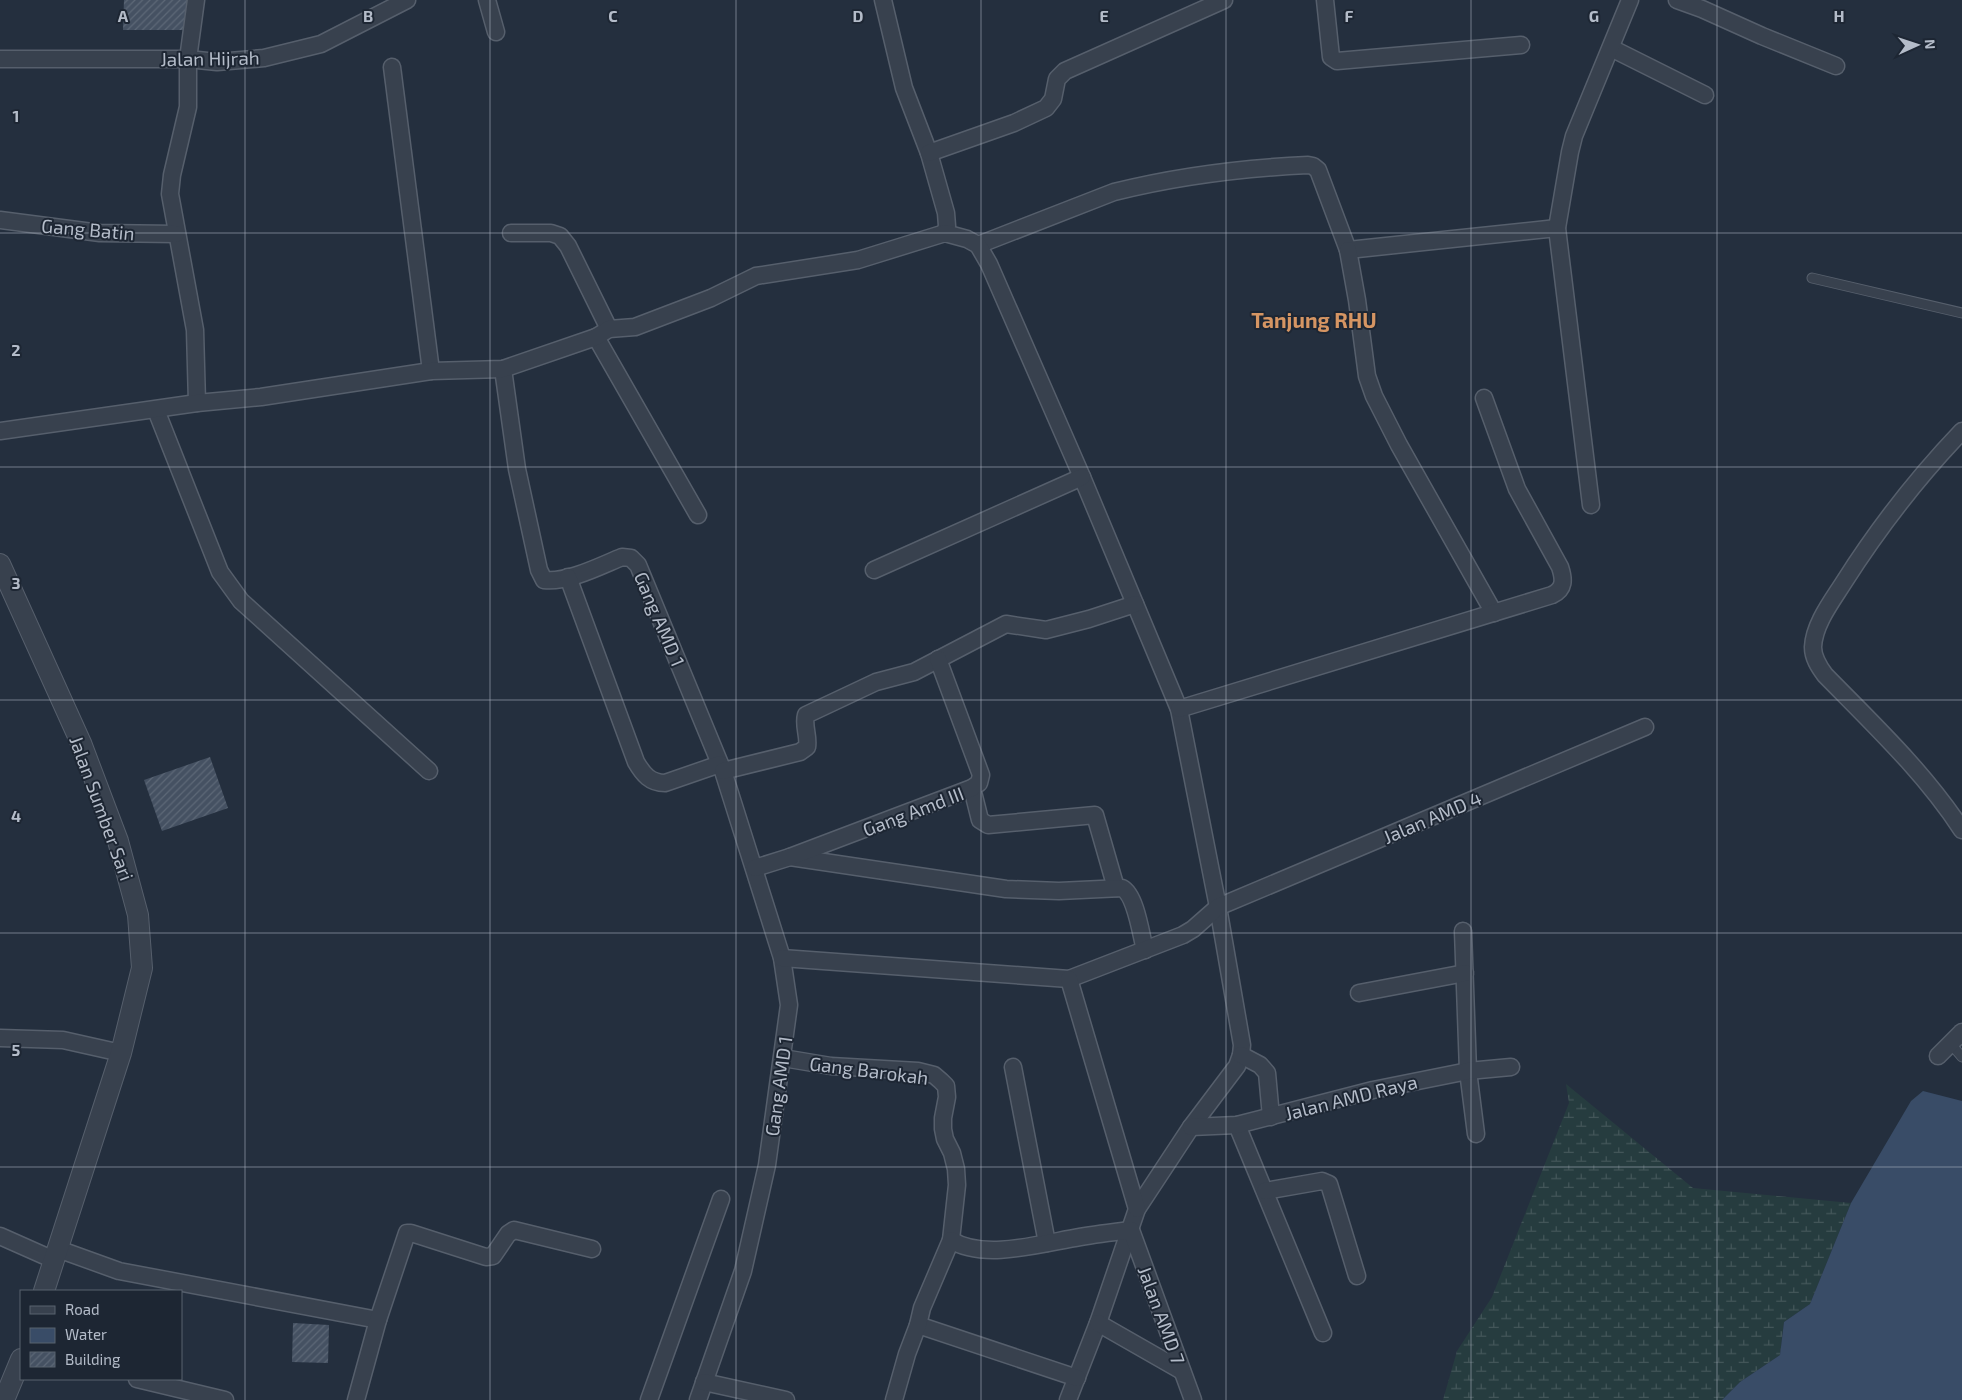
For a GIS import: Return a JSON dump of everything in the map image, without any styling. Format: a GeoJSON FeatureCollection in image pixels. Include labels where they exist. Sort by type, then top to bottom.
{"type":"FeatureCollection","features":[{"type":"Feature","properties":{"kind":"street"},"geometry":{"type":"LineString","coordinates":[[196,0],[188,59],[188,107],[172,175],[170,194],[195,330],[198,404]]}},
{"type":"Feature","properties":{"kind":"street","name":"Jalan Hijrah"},"geometry":{"type":"LineString","coordinates":[[0,59],[188,59],[217,62],[264,58],[321,44],[407,0]]}},
{"type":"Feature","properties":{"kind":"street"},"geometry":{"type":"LineString","coordinates":[[487,0],[496,32]]}},
{"type":"Feature","properties":{"kind":"street"},"geometry":{"type":"LineString","coordinates":[[883,0],[904,88],[929,154],[946,213],[945,233]]}},
{"type":"Feature","properties":{"kind":"street"},"geometry":{"type":"LineString","coordinates":[[929,154],[1014,123],[1046,108],[1053,99],[1058,79],[1065,71],[1224,0]]}},
{"type":"Feature","properties":{"kind":"street"},"geometry":{"type":"LineString","coordinates":[[1325,0],[1330,51],[1332,57],[1337,61],[1521,45]]}},
{"type":"Feature","properties":{"kind":"street"},"geometry":{"type":"LineString","coordinates":[[1591,506],[1558,228],[1574,136],[1630,0]]}},
{"type":"Feature","properties":{"kind":"street"},"geometry":{"type":"LineString","coordinates":[[1677,0],[1836,66]]}},
{"type":"Feature","properties":{"kind":"street"},"geometry":{"type":"LineString","coordinates":[[1611,48],[1705,95]]}},
{"type":"Feature","properties":{"kind":"street"},"geometry":{"type":"LineString","coordinates":[[392,67],[431,371]]}},
{"type":"Feature","properties":{"kind":"street"},"geometry":{"type":"LineString","coordinates":[[978,245],[1114,192],[1136,186],[1214,173],[1314,166],[1318,170],[1348,250],[1367,376],[1374,396],[1399,445],[1494,613]]}},
{"type":"Feature","properties":{"kind":"street","name":"Gang Batin"},"geometry":{"type":"LineString","coordinates":[[0,220],[100,233],[176,234]]}},
{"type":"Feature","properties":{"kind":"street"},"geometry":{"type":"LineString","coordinates":[[1348,250],[1558,228]]}},
{"type":"Feature","properties":{"kind":"street"},"geometry":{"type":"LineString","coordinates":[[511,234],[551,233],[560,236],[568,246],[602,333],[698,515]]}},
{"type":"Feature","properties":{"kind":"street"},"geometry":{"type":"LineString","coordinates":[[0,431],[261,397],[431,371],[502,369],[602,333],[635,327],[711,298],[756,276],[858,260],[945,233],[967,238],[978,245],[989,264],[1082,477],[1179,709],[1241,1032],[1241,1055],[1237,1066],[1191,1127],[1137,1209],[1098,1323],[1068,1400]]}},
{"type":"Feature","properties":{"kind":"street","name":"Gang AMD 1"},"geometry":{"type":"LineString","coordinates":[[502,369],[517,469],[539,570],[544,580],[552,581],[622,558],[631,558],[638,565],[721,768],[755,868],[782,958],[789,1004],[767,1165],[743,1272],[698,1400]]}},
{"type":"Feature","properties":{"kind":"street"},"geometry":{"type":"LineString","coordinates":[[1179,709],[1556,593],[1564,581],[1560,567],[1517,489],[1484,398]]}},
{"type":"Feature","properties":{"kind":"street"},"geometry":{"type":"LineString","coordinates":[[156,410],[220,572],[241,601],[429,771]]}},
{"type":"Feature","properties":{"kind":"street"},"geometry":{"type":"LineString","coordinates":[[1962,431],[1927,467],[1866,548],[1827,609],[1818,628],[1813,648],[1815,658],[1825,675],[1907,758],[1946,806],[1962,830]]}},
{"type":"Feature","properties":{"kind":"street"},"geometry":{"type":"LineString","coordinates":[[874,570],[1082,477]]}},
{"type":"Feature","properties":{"kind":"street","name":"Jalan Sumber Sari"},"geometry":{"type":"LineString","coordinates":[[0,564],[5,587],[81,743],[118,841],[138,915],[142,968],[121,1053],[44,1290]]}},
{"type":"Feature","properties":{"kind":"street"},"geometry":{"type":"LineString","coordinates":[[568,577],[636,762],[645,776],[658,783],[800,752],[807,747],[808,739],[804,722],[806,715],[876,682],[914,672],[1006,624],[1046,630],[1135,604]]}},
{"type":"Feature","properties":{"kind":"street"},"geometry":{"type":"LineString","coordinates":[[938,659],[980,775],[979,783],[972,788]]}},
{"type":"Feature","properties":{"kind":"street","name":"Jalan AMD 4"},"geometry":{"type":"LineString","coordinates":[[1218,907],[1645,728]]}},
{"type":"Feature","properties":{"kind":"street","name":"Gang Amd III"},"geometry":{"type":"LineString","coordinates":[[755,868],[790,857],[972,788],[980,820],[988,825],[1095,815],[1116,888]]}},
{"type":"Feature","properties":{"kind":"street"},"geometry":{"type":"LineString","coordinates":[[790,857],[1006,889],[1059,892],[1116,888],[1126,891],[1132,898],[1146,950]]}},
{"type":"Feature","properties":{"kind":"street"},"geometry":{"type":"LineString","coordinates":[[782,958],[1069,980],[1193,930],[1218,907]]}},
{"type":"Feature","properties":{"kind":"street"},"geometry":{"type":"LineString","coordinates":[[1464,931],[1468,1071],[1476,1134]]}},
{"type":"Feature","properties":{"kind":"street"},"geometry":{"type":"LineString","coordinates":[[1359,993],[1465,973]]}},
{"type":"Feature","properties":{"kind":"street"},"geometry":{"type":"LineString","coordinates":[[1069,980],[1137,1209]]}},
{"type":"Feature","properties":{"kind":"street"},"geometry":{"type":"LineString","coordinates":[[1938,1056],[1962,1032]]}},
{"type":"Feature","properties":{"kind":"street"},"geometry":{"type":"LineString","coordinates":[[0,1038],[63,1040],[121,1053]]}},
{"type":"Feature","properties":{"kind":"street"},"geometry":{"type":"LineString","coordinates":[[1241,1055],[1264,1068],[1268,1079],[1272,1117]]}},
{"type":"Feature","properties":{"kind":"street","name":"Gang Barokah"},"geometry":{"type":"LineString","coordinates":[[783,1058],[831,1066],[918,1072],[934,1075],[946,1086],[947,1097],[943,1130],[952,1153],[957,1185],[951,1240],[922,1308],[894,1400]]}},
{"type":"Feature","properties":{"kind":"street"},"geometry":{"type":"LineString","coordinates":[[1013,1066],[1047,1243]]}},
{"type":"Feature","properties":{"kind":"street","name":"Jalan AMD Raya"},"geometry":{"type":"LineString","coordinates":[[1191,1127],[1237,1125],[1364,1092],[1468,1071],[1511,1067]]}},
{"type":"Feature","properties":{"kind":"street"},"geometry":{"type":"LineString","coordinates":[[1237,1125],[1323,1333]]}},
{"type":"Feature","properties":{"kind":"street"},"geometry":{"type":"LineString","coordinates":[[1265,1191],[1322,1181],[1330,1184],[1357,1276]]}},
{"type":"Feature","properties":{"kind":"street"},"geometry":{"type":"LineString","coordinates":[[649,1400],[721,1199]]}},
{"type":"Feature","properties":{"kind":"street"},"geometry":{"type":"LineString","coordinates":[[356,1400],[378,1320],[406,1233],[411,1232],[486,1257],[493,1256],[508,1234],[514,1230],[592,1249]]}},
{"type":"Feature","properties":{"kind":"street"},"geometry":{"type":"LineString","coordinates":[[951,1240],[959,1245],[990,1250],[1130,1230]]}},
{"type":"Feature","properties":{"kind":"street","name":"Jalan AMD 7"},"geometry":{"type":"LineString","coordinates":[[1130,1230],[1193,1400]]}},
{"type":"Feature","properties":{"kind":"street"},"geometry":{"type":"LineString","coordinates":[[0,1236],[56,1255],[118,1271],[378,1320]]}},
{"type":"Feature","properties":{"kind":"street"},"geometry":{"type":"LineString","coordinates":[[1098,1323],[1182,1371]]}},
{"type":"Feature","properties":{"kind":"street"},"geometry":{"type":"LineString","coordinates":[[918,1326],[1077,1378]]}},
{"type":"Feature","properties":{"kind":"street"},"geometry":{"type":"LineString","coordinates":[[4,1394],[20,1361]]}},
{"type":"Feature","properties":{"kind":"street"},"geometry":{"type":"LineString","coordinates":[[141,1380],[225,1400]]}},
{"type":"Feature","properties":{"kind":"street"},"geometry":{"type":"LineString","coordinates":[[704,1382],[786,1400]]}},
{"type":"Feature","properties":{"kind":"lane"},"geometry":{"type":"LineString","coordinates":[[1812,278],[1962,313]]}},
{"type":"Feature","properties":{"kind":"lane"},"geometry":{"type":"LineString","coordinates":[[1951,1044],[1962,1057]]}},
{"type":"Feature","properties":{"kind":"green space"},"geometry":{"type":"Polygon","coordinates":[[[1566,1084],[1693,1188],[1851,1203],[1810,1304],[1784,1322],[1780,1355],[1740,1382],[1722,1400],[1443,1400],[1457,1351],[1492,1297],[1569,1103],[1566,1084]]]}},
{"type":"Feature","properties":{"kind":"water"},"geometry":{"type":"Polygon","coordinates":[[[1923,1091],[1962,1101],[1962,1400],[1722,1400],[1740,1382],[1780,1355],[1784,1322],[1810,1304],[1851,1203],[1911,1101],[1923,1091]]]}},
{"type":"Feature","properties":{"kind":"building"},"geometry":{"type":"Polygon","coordinates":[[[124,0],[192,0],[192,30],[123,30],[124,0]]]}},
{"type":"Feature","properties":{"kind":"building"},"geometry":{"type":"Polygon","coordinates":[[[210,757],[228,808],[162,831],[144,780],[210,757]]]}},
{"type":"Feature","properties":{"kind":"building"},"geometry":{"type":"Polygon","coordinates":[[[293,1323],[329,1325],[328,1363],[292,1362],[293,1323]]]}},
{"type":"Feature","properties":{"kind":"district","name":"Tanjung RHU"},"geometry":{"type":"Point","coordinates":[1314,319]}}]}
